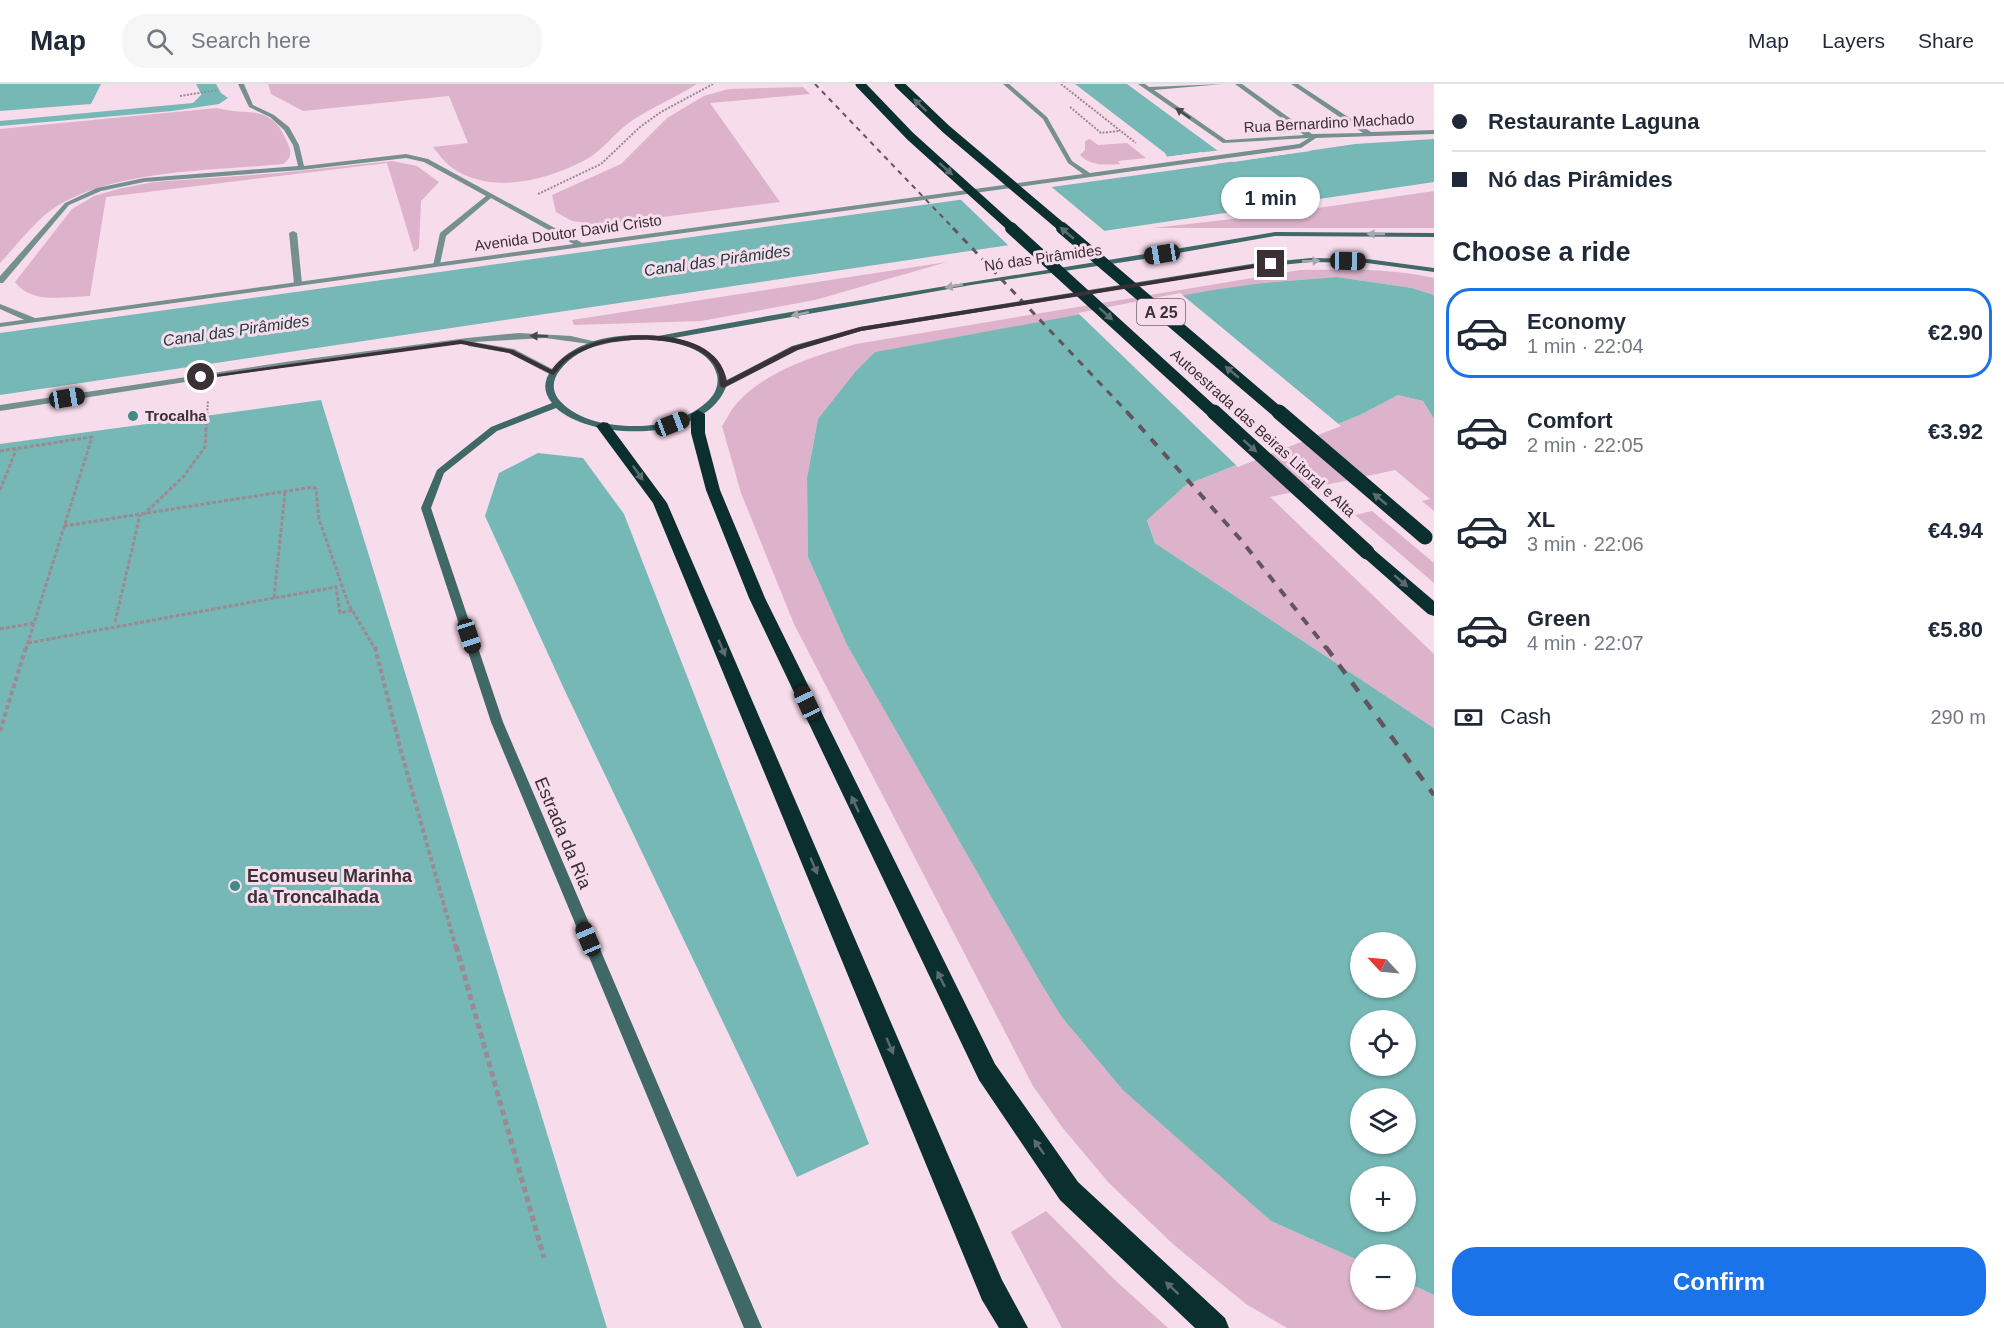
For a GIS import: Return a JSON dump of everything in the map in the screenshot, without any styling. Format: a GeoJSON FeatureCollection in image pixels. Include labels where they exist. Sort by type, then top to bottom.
{"type":"FeatureCollection","features":[{"type":"Feature","properties":{"kind":"highway","name":"Autoestrada das Beiras Litoral e Alta"},"geometry":{"type":"LineString","coordinates":[[860,84],[910,136],[1367,552],[1434,610]]}},
{"type":"Feature","properties":{"kind":"highway","name":"Autoestrada das Beiras Litoral e Alta"},"geometry":{"type":"LineString","coordinates":[[899,84],[946,129],[1430,540]]}},
{"type":"Feature","properties":{"kind":"highway"},"geometry":{"type":"LineString","coordinates":[[698,414],[698,433],[713,490],[758,598],[867,828],[987,1072],[1069,1191],[1215,1328]]}},
{"type":"Feature","properties":{"kind":"highway"},"geometry":{"type":"LineString","coordinates":[[603,426],[660,503],[992,1290],[1014,1328]]}},
{"type":"Feature","properties":{"kind":"main road","name":"Nó das Pirâmides"},"geometry":{"type":"LineString","coordinates":[[553,373],[559,364],[575,352],[597,343],[622,338],[659,338],[971,283],[1171,253],[1275,234],[1434,235]]}},
{"type":"Feature","properties":{"kind":"main road"},"geometry":{"type":"LineString","coordinates":[[553,373],[550,378],[550,393],[561,408],[582,420],[603,426],[641,429],[672,424],[698,414],[716,400],[723,386],[795,348],[860,329],[1251,266],[1311,260],[1367,261],[1434,270]]}},
{"type":"Feature","properties":{"kind":"main road","name":"Nó das Pirâmides"},"geometry":{"type":"LineString","coordinates":[[659,338],[695,347],[712,358],[722,371],[723,386]]}},
{"type":"Feature","properties":{"kind":"main road","name":"Estrada da Ria"},"geometry":{"type":"LineString","coordinates":[[558,404],[494,429],[440,472],[426,508],[497,722],[753,1328]]}},
{"type":"Feature","properties":{"kind":"street"},"geometry":{"type":"LineString","coordinates":[[242,84],[251,106],[273,115],[295,140],[301,168]]}},
{"type":"Feature","properties":{"kind":"street"},"geometry":{"type":"LineString","coordinates":[[1006,84],[1046,118],[1070,162],[1089,175]]}},
{"type":"Feature","properties":{"kind":"street"},"geometry":{"type":"LineString","coordinates":[[1141,84],[1147,89],[1220,84]]}},
{"type":"Feature","properties":{"kind":"street"},"geometry":{"type":"LineString","coordinates":[[1238,84],[1313,138]]}},
{"type":"Feature","properties":{"kind":"street"},"geometry":{"type":"LineString","coordinates":[[1294,84],[1371,135]]}},
{"type":"Feature","properties":{"kind":"street","name":"Rua Bernardino Machado"},"geometry":{"type":"LineString","coordinates":[[1147,89],[1225,142],[1286,136],[1313,138],[1434,132]]}},
{"type":"Feature","properties":{"kind":"street","name":"Avenida Doutor David Cristo"},"geometry":{"type":"LineString","coordinates":[[0,325],[1301,146],[1313,138]]}},
{"type":"Feature","properties":{"kind":"street"},"geometry":{"type":"LineString","coordinates":[[0,281],[68,204],[99,189],[144,180],[301,168],[416,156],[582,245]]}},
{"type":"Feature","properties":{"kind":"street"},"geometry":{"type":"LineString","coordinates":[[436,264],[443,235],[491,195]]}},
{"type":"Feature","properties":{"kind":"street"},"geometry":{"type":"LineString","coordinates":[[293,233],[298,284]]}},
{"type":"Feature","properties":{"kind":"street"},"geometry":{"type":"LineString","coordinates":[[0,306],[32,320]]}},
{"type":"Feature","properties":{"kind":"street"},"geometry":{"type":"LineString","coordinates":[[0,408],[302,362],[511,335],[575,338],[597,343]]}},
{"type":"Feature","properties":{"kind":"street"},"geometry":{"type":"LineString","coordinates":[[461,342],[511,351],[553,373]]}},
{"type":"Feature","properties":{"kind":"path"},"geometry":{"type":"LineString","coordinates":[[513,206],[601,164],[640,127],[661,112],[713,84]]}},
{"type":"Feature","properties":{"kind":"path"},"geometry":{"type":"LineString","coordinates":[[1053,85],[1061,84],[1137,145]]}},
{"type":"Feature","properties":{"kind":"path"},"geometry":{"type":"LineString","coordinates":[[180,96],[224,89]]}},
{"type":"Feature","properties":{"kind":"path"},"geometry":{"type":"LineString","coordinates":[[1101,132],[1120,131]]}},
{"type":"Feature","properties":{"kind":"path"},"geometry":{"type":"LineString","coordinates":[[114,622],[141,515],[184,476],[205,447],[208,402]]}},
{"type":"Feature","properties":{"kind":"path"},"geometry":{"type":"LineString","coordinates":[[0,452],[92,437],[0,731]]}},
{"type":"Feature","properties":{"kind":"path"},"geometry":{"type":"LineString","coordinates":[[0,490],[16,449]]}},
{"type":"Feature","properties":{"kind":"path"},"geometry":{"type":"LineString","coordinates":[[64,526],[316,489],[323,533],[348,603],[374,643],[401,751],[544,1258]]}},
{"type":"Feature","properties":{"kind":"path"},"geometry":{"type":"LineString","coordinates":[[274,598],[285,492]]}},
{"type":"Feature","properties":{"kind":"path"},"geometry":{"type":"LineString","coordinates":[[28,643],[336,587],[340,613],[353,610]]}},
{"type":"Feature","properties":{"kind":"path"},"geometry":{"type":"LineString","coordinates":[[0,629],[34,623]]}},
{"type":"Feature","properties":{"kind":"path"},"geometry":{"type":"LineString","coordinates":[[0,705],[8,704]]}},
{"type":"Feature","properties":{"kind":"shaded area"},"geometry":{"type":"Polygon","coordinates":[[[268,84],[697,84],[633,120],[599,150],[572,167],[537,178],[501,183],[467,176],[448,165],[433,147],[468,143],[449,96],[303,111],[271,94],[268,84]]]}},
{"type":"Feature","properties":{"kind":"shaded area"},"geometry":{"type":"Polygon","coordinates":[[[803,87],[810,94],[710,103],[780,202],[600,225],[572,221],[556,212],[552,195],[621,164],[667,118],[704,96],[728,89],[803,87]]]}},
{"type":"Feature","properties":{"kind":"shaded area"},"geometry":{"type":"Polygon","coordinates":[[[217,108],[259,114],[275,122],[289,147],[288,160],[283,164],[170,173],[113,184],[87,192],[53,208],[29,230],[0,263],[0,129],[217,108]]]}},
{"type":"Feature","properties":{"kind":"shaded area"},"geometry":{"type":"Polygon","coordinates":[[[1090,139],[1098,145],[1127,143],[1146,158],[1118,161],[1120,164],[1093,163],[1080,155],[1085,150],[1085,141],[1090,139]]]}},
{"type":"Feature","properties":{"kind":"shaded area"},"geometry":{"type":"Polygon","coordinates":[[[392,161],[417,166],[439,182],[421,201],[419,248],[414,252],[387,163],[106,197],[90,296],[49,298],[30,294],[15,282],[72,209],[94,196],[154,182],[279,173],[392,161]]]}},
{"type":"Feature","properties":{"kind":"shaded area"},"geometry":{"type":"Polygon","coordinates":[[[1434,191],[1434,228],[1153,228],[1277,214],[1434,191]]]}},
{"type":"Feature","properties":{"kind":"shaded area"},"geometry":{"type":"Polygon","coordinates":[[[947,262],[815,300],[701,321],[574,325],[572,320],[947,262]]]}},
{"type":"Feature","properties":{"kind":"shaded area"},"geometry":{"type":"Polygon","coordinates":[[[1300,270],[1401,272],[1434,278],[1434,295],[1412,288],[1337,277],[1262,283],[875,352],[818,419],[807,478],[808,557],[847,645],[1061,1016],[1271,1221],[1350,1257],[1350,1310],[1416,1310],[1416,1287],[1434,1295],[1434,1328],[1287,1328],[1246,1304],[1174,1245],[1109,1183],[1062,1127],[1033,1086],[794,624],[741,493],[722,426],[737,403],[762,382],[808,359],[856,344],[1300,270]]]}},
{"type":"Feature","properties":{"kind":"shaded area"},"geometry":{"type":"Polygon","coordinates":[[[1398,395],[1423,401],[1434,419],[1434,511],[1422,501],[1430,499],[1395,470],[1270,497],[1434,654],[1434,728],[1155,543],[1147,519],[1186,485],[1360,415],[1398,395]]]}},
{"type":"Feature","properties":{"kind":"shaded area"},"geometry":{"type":"Polygon","coordinates":[[[1372,511],[1434,563],[1434,583],[1355,515],[1372,511]]]}},
{"type":"Feature","properties":{"kind":"shaded area"},"geometry":{"type":"Polygon","coordinates":[[[1046,1211],[1117,1282],[1168,1328],[1062,1328],[1011,1232],[1046,1211]]]}},
{"type":"Feature","properties":{"kind":"water"},"geometry":{"type":"Polygon","coordinates":[[[0,84],[101,84],[91,104],[0,111],[0,84]]]}},
{"type":"Feature","properties":{"kind":"water","name":"Canal das Pirâmides"},"geometry":{"type":"Polygon","coordinates":[[[1075,84],[1127,84],[1233,162],[1355,144],[1434,139],[1434,182],[0,395],[0,333],[1217,164],[1202,152],[1167,157],[1165,153],[1075,84]]]}},
{"type":"Feature","properties":{"kind":"water"},"geometry":{"type":"Polygon","coordinates":[[[218,91],[228,98],[219,104],[172,111],[0,126],[0,121],[193,103],[202,94],[218,91]]]}},
{"type":"Feature","properties":{"kind":"water"},"geometry":{"type":"Polygon","coordinates":[[[1337,277],[1412,288],[1434,295],[1434,419],[1423,401],[1398,395],[1360,415],[1186,485],[1147,520],[1155,543],[1434,728],[1434,1295],[1416,1287],[1416,1244],[1350,1244],[1350,1257],[1271,1221],[1123,1090],[1061,1016],[1038,978],[847,645],[808,557],[807,478],[818,419],[856,371],[875,352],[1262,283],[1337,277]]]}},
{"type":"Feature","properties":{"kind":"water","name":"Ecomuseu Marinha da Troncalhada"},"geometry":{"type":"Polygon","coordinates":[[[321,400],[607,1328],[0,1328],[0,444],[321,400]]]}},
{"type":"Feature","properties":{"kind":"water"},"geometry":{"type":"Polygon","coordinates":[[[538,453],[583,458],[624,514],[869,1144],[797,1177],[565,691],[485,516],[499,473],[538,453]]]}},
{"type":"Feature","properties":{"kind":"pier"},"geometry":{"type":"Polygon","coordinates":[[[1306,149],[1311,151],[1148,173],[1144,171],[1210,162],[1201,156],[1167,160],[1164,157],[1222,150],[1234,159],[1306,149]]]}},
{"type":"Feature","properties":{"kind":"pier"},"geometry":{"type":"Polygon","coordinates":[[[1048,184],[1107,233],[1010,247],[958,197],[1048,184]]]}},
{"type":"Feature","properties":{"kind":"pier"},"geometry":{"type":"Polygon","coordinates":[[[1180,293],[1341,426],[1238,467],[1078,313],[1180,293]]]}},
{"type":"Feature","properties":{"kind":"waterway"},"geometry":{"type":"LineString","coordinates":[[206,84],[210,93]]}},
{"type":"Feature","properties":{"kind":"railway"},"geometry":{"type":"LineString","coordinates":[[815,84],[954,229]]}},
{"type":"Feature","properties":{"kind":"railway"},"geometry":{"type":"LineString","coordinates":[[953,228],[1129,414]]}},
{"type":"Feature","properties":{"kind":"railway"},"geometry":{"type":"LineString","coordinates":[[1127,412],[1241,540],[1327,649]]}},
{"type":"Feature","properties":{"kind":"railway"},"geometry":{"type":"LineString","coordinates":[[1326,647],[1434,795]]}},
{"type":"Feature","properties":{"kind":"place","name":"Trocalha"},"geometry":{"type":"Point","coordinates":[133,416]}},
{"type":"Feature","properties":{"kind":"place","name":"Ecomuseu Marinha da Troncalhada"},"geometry":{"type":"Point","coordinates":[235,886]}},
{"type":"Feature","properties":{"kind":"route"},"geometry":{"type":"LineString","coordinates":[[201,377],[313,360],[461,342],[511,351],[553,373],[559,364],[575,352],[597,343],[622,338],[648,337],[674,340],[695,347],[712,358],[722,371],[723,386],[795,348],[860,329],[1271,264]]}}]}
